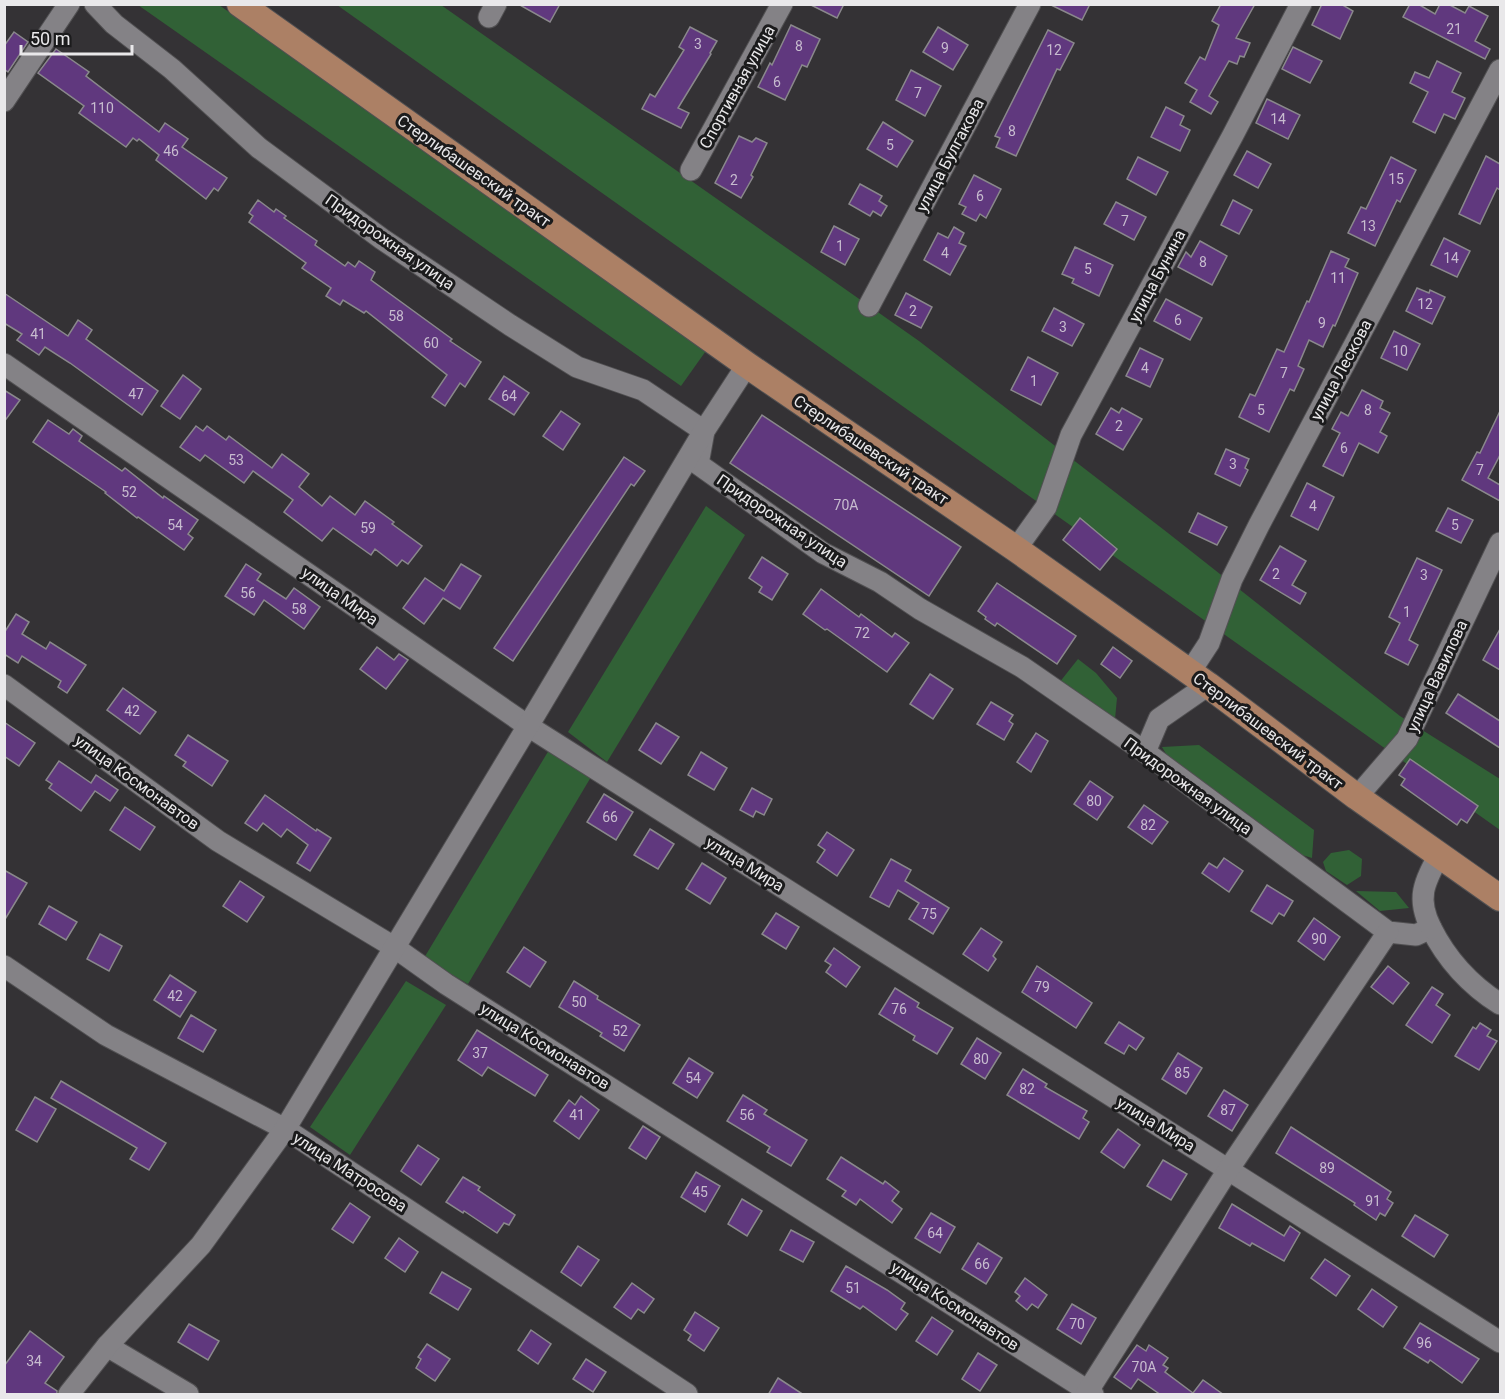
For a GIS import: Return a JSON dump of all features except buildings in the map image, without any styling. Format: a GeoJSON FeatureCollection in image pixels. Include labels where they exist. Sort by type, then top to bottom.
{"type":"FeatureCollection","features":[{"type":"Feature","properties":{"kind":"main road","name":"Стерлибашевский тракт"},"geometry":{"type":"LineString","coordinates":[[240,4],[747,365],[1016,549],[1500,898]]}},
{"type":"Feature","properties":{"kind":"street"},"geometry":{"type":"LineString","coordinates":[[4,101],[69,4]]}},
{"type":"Feature","properties":{"kind":"street","name":"Придорожная улица"},"geometry":{"type":"LineString","coordinates":[[95,4],[114,24],[171,69],[259,148],[382,239],[577,367],[644,390],[704,431],[698,464],[823,552],[880,582],[920,609],[1022,667],[1145,752],[1388,932]]}},
{"type":"Feature","properties":{"kind":"street","name":"Спортивная улица"},"geometry":{"type":"LineString","coordinates":[[692,170],[782,4]]}},
{"type":"Feature","properties":{"kind":"street","name":"улица Булгакова"},"geometry":{"type":"LineString","coordinates":[[869,306],[1030,4]]}},
{"type":"Feature","properties":{"kind":"street","name":"улица Бунина"},"geometry":{"type":"LineString","coordinates":[[1016,549],[1046,507],[1071,435],[1233,135],[1300,4]]}},
{"type":"Feature","properties":{"kind":"street","name":"улица Лескова"},"geometry":{"type":"LineString","coordinates":[[1199,679],[1232,579],[1258,525],[1500,70]]}},
{"type":"Feature","properties":{"kind":"street","name":"улица Мира"},"geometry":{"type":"LineString","coordinates":[[4,364],[528,726],[1500,1342]]}},
{"type":"Feature","properties":{"kind":"street"},"geometry":{"type":"LineString","coordinates":[[69,1395],[107,1346],[201,1245],[285,1129],[704,431],[747,365]]}},
{"type":"Feature","properties":{"kind":"street","name":"улица Вавилова"},"geometry":{"type":"LineString","coordinates":[[1357,797],[1407,739],[1500,543]]}},
{"type":"Feature","properties":{"kind":"street"},"geometry":{"type":"LineString","coordinates":[[1145,752],[1159,719],[1199,679]]}},
{"type":"Feature","properties":{"kind":"street","name":"улица Космонавтов"},"geometry":{"type":"LineString","coordinates":[[4,685],[218,841],[394,947],[446,984],[1089,1394]]}},
{"type":"Feature","properties":{"kind":"street"},"geometry":{"type":"LineString","coordinates":[[1439,855],[1424,882],[1423,911],[1454,967],[1487,996],[1500,1004]]}},
{"type":"Feature","properties":{"kind":"street"},"geometry":{"type":"LineString","coordinates":[[1089,1394],[1228,1170],[1388,932],[1416,935],[1431,928]]}},
{"type":"Feature","properties":{"kind":"street","name":"улица Матросова"},"geometry":{"type":"LineString","coordinates":[[4,966],[106,1035],[285,1129],[687,1395]]}},
{"type":"Feature","properties":{"kind":"street"},"geometry":{"type":"LineString","coordinates":[[107,1346],[188,1395]]}},
{"type":"Feature","properties":{"kind":"green space"},"geometry":{"type":"Polygon","coordinates":[[[138,5],[219,5],[708,348],[681,386],[138,5]]]}},
{"type":"Feature","properties":{"kind":"green space"},"geometry":{"type":"Polygon","coordinates":[[[337,5],[441,5],[919,341],[1400,716],[1500,779],[1500,830],[337,5]]]}},
{"type":"Feature","properties":{"kind":"green space"},"geometry":{"type":"Polygon","coordinates":[[[706,506],[745,535],[607,762],[568,732],[706,506]]]}},
{"type":"Feature","properties":{"kind":"green space"},"geometry":{"type":"Polygon","coordinates":[[[1078,659],[1096,673],[1117,698],[1115,719],[1059,683],[1078,659]]]}},
{"type":"Feature","properties":{"kind":"green space"},"geometry":{"type":"Polygon","coordinates":[[[1199,745],[1314,830],[1312,858],[1302,855],[1170,761],[1162,747],[1199,745]]]}},
{"type":"Feature","properties":{"kind":"green space"},"geometry":{"type":"Polygon","coordinates":[[[549,750],[591,777],[468,984],[424,958],[549,750]]]}},
{"type":"Feature","properties":{"kind":"green space"},"geometry":{"type":"Polygon","coordinates":[[[1349,850],[1362,859],[1361,876],[1347,885],[1326,871],[1323,862],[1331,853],[1349,850]]]}},
{"type":"Feature","properties":{"kind":"green space"},"geometry":{"type":"Polygon","coordinates":[[[1356,891],[1396,892],[1409,908],[1380,911],[1356,891]]]}},
{"type":"Feature","properties":{"kind":"green space"},"geometry":{"type":"Polygon","coordinates":[[[406,981],[446,1005],[350,1155],[310,1127],[406,981]]]}}]}
